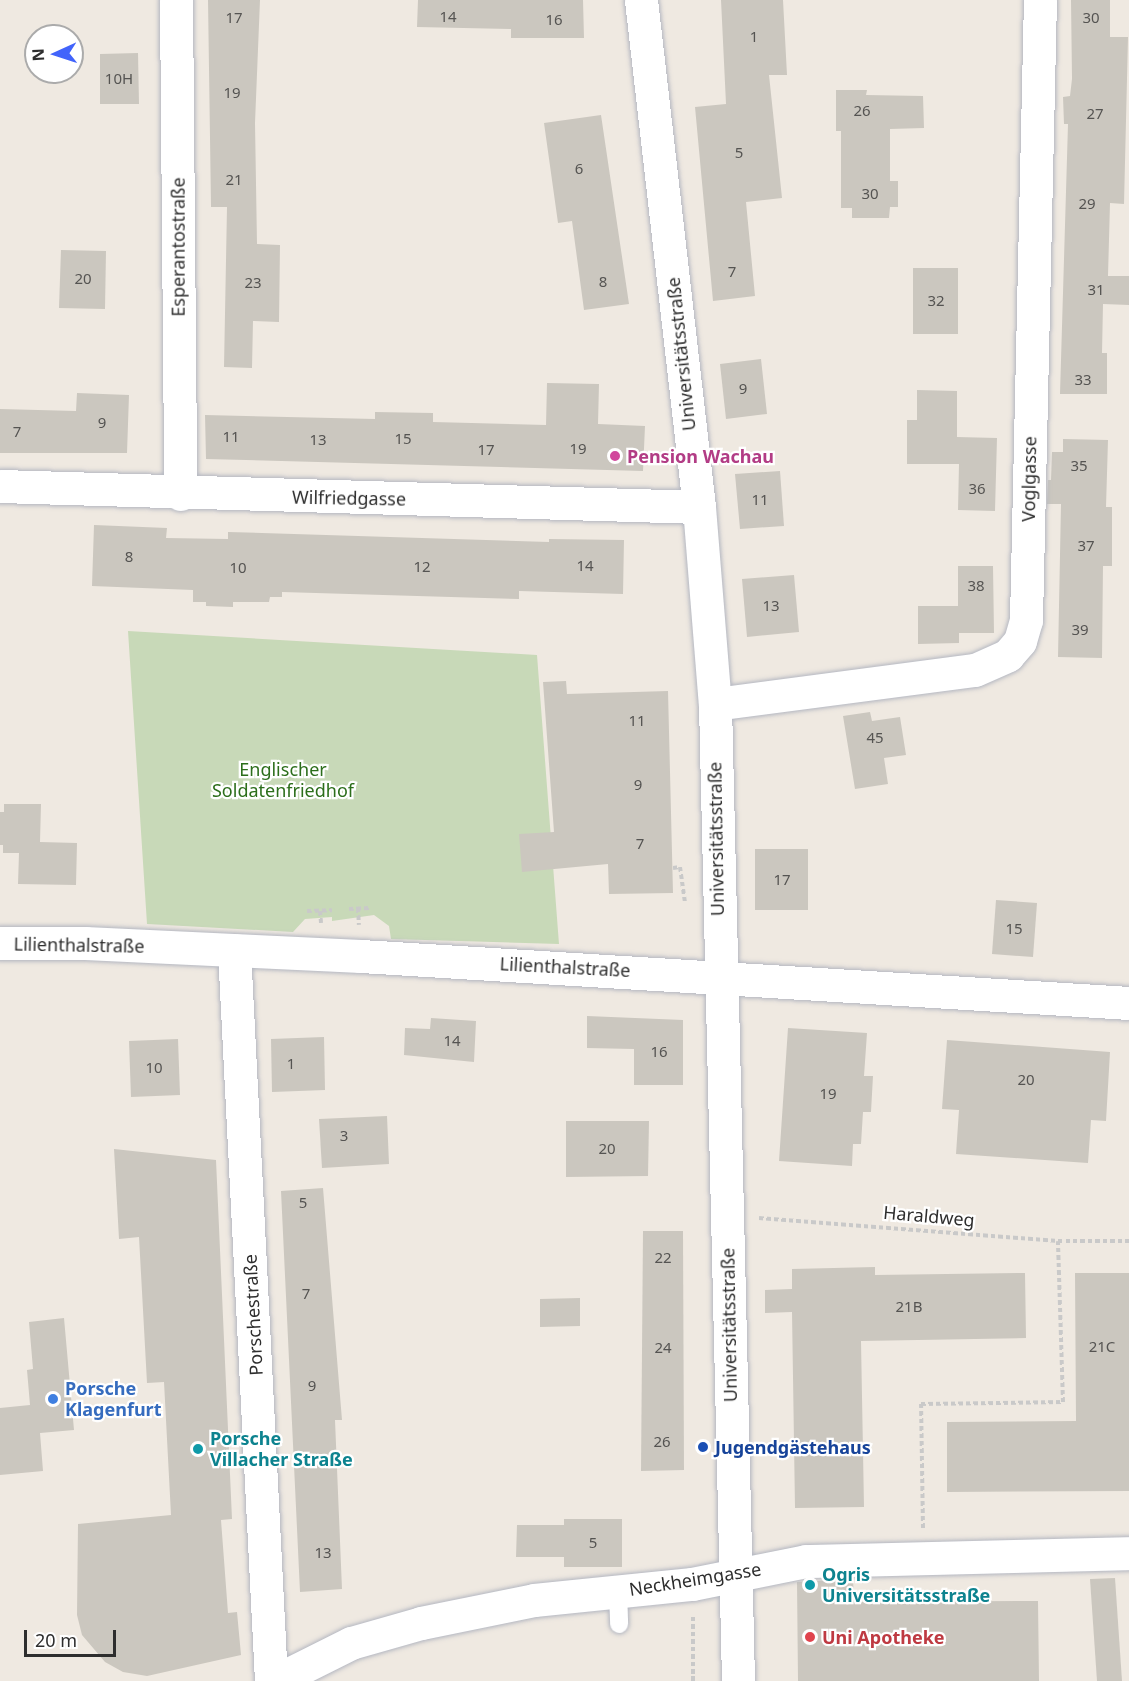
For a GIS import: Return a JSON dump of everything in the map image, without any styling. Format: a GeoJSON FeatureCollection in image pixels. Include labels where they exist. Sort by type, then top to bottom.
{"type":"FeatureCollection","features":[{"type":"Feature","properties":{"kind":"street","name":"Esperantostraße"},"geometry":{"type":"LineString","coordinates":[[176,0],[180,494]]}},
{"type":"Feature","properties":{"kind":"street","name":"Universitätsstraße"},"geometry":{"type":"LineString","coordinates":[[641,0],[699,507],[715,704],[719,976],[738,1681]]}},
{"type":"Feature","properties":{"kind":"street","name":"Voglgasse"},"geometry":{"type":"LineString","coordinates":[[715,704],[975,670],[1008,655],[1020,641],[1026,620],[1040,0]]}},
{"type":"Feature","properties":{"kind":"street","name":"Wilfriedgasse"},"geometry":{"type":"LineString","coordinates":[[0,486],[180,494],[699,507]]}},
{"type":"Feature","properties":{"kind":"street","name":"Lilienthalstraße"},"geometry":{"type":"LineString","coordinates":[[0,943],[234,950],[719,976],[1129,1003]]}},
{"type":"Feature","properties":{"kind":"street","name":"Porschestraße"},"geometry":{"type":"LineString","coordinates":[[234,950],[273,1681]]}},
{"type":"Feature","properties":{"kind":"street","name":"Neckheimgasse"},"geometry":{"type":"LineString","coordinates":[[273,1681],[351,1643],[421,1623],[534,1600],[692,1584],[735,1573],[806,1562],[1129,1553]]}},
{"type":"Feature","properties":{"kind":"lane"},"geometry":{"type":"LineString","coordinates":[[618,1591],[619,1624]]}},
{"type":"Feature","properties":{"kind":"path"},"geometry":{"type":"LineString","coordinates":[[673,868],[680,867],[687,912]]}},
{"type":"Feature","properties":{"kind":"path"},"geometry":{"type":"LineString","coordinates":[[349,909],[370,908]]}},
{"type":"Feature","properties":{"kind":"path"},"geometry":{"type":"LineString","coordinates":[[307,911],[332,910]]}},
{"type":"Feature","properties":{"kind":"path","name":"Haraldweg"},"geometry":{"type":"LineString","coordinates":[[727,1217],[798,1218],[1058,1240],[1129,1241]]}},
{"type":"Feature","properties":{"kind":"path"},"geometry":{"type":"LineString","coordinates":[[923,1558],[921,1404],[1063,1402],[1058,1240]]}},
{"type":"Feature","properties":{"kind":"green space","name":"Englischer Soldatenfriedhof"},"geometry":{"type":"Polygon","coordinates":[[[128,631],[537,655],[559,944],[391,939],[389,926],[374,915],[332,921],[332,917],[305,919],[293,932],[147,924],[128,631]]]}},
{"type":"Feature","properties":{"kind":"building"},"geometry":{"type":"Polygon","coordinates":[[[208,0],[260,0],[255,123],[257,244],[280,245],[279,322],[253,321],[252,368],[224,367],[227,207],[211,207],[208,0]]]}},
{"type":"Feature","properties":{"kind":"building"},"geometry":{"type":"Polygon","coordinates":[[[418,0],[583,0],[584,38],[511,38],[511,29],[417,27],[418,0]]]}},
{"type":"Feature","properties":{"kind":"building"},"geometry":{"type":"Polygon","coordinates":[[[721,0],[783,0],[787,75],[769,75],[782,198],[746,202],[755,296],[713,301],[695,107],[726,104],[721,0]]]}},
{"type":"Feature","properties":{"kind":"building"},"geometry":{"type":"Polygon","coordinates":[[[1071,0],[1110,0],[1110,37],[1128,37],[1124,204],[1110,203],[1108,276],[1129,276],[1129,305],[1103,304],[1102,353],[1107,353],[1107,394],[1060,394],[1068,124],[1064,124],[1063,97],[1070,96],[1072,79],[1071,0]]]}},
{"type":"Feature","properties":{"kind":"building"},"geometry":{"type":"Polygon","coordinates":[[[138,53],[139,104],[100,104],[100,54],[138,53]]]}},
{"type":"Feature","properties":{"kind":"building"},"geometry":{"type":"Polygon","coordinates":[[[836,90],[867,90],[866,95],[923,96],[924,128],[890,129],[890,181],[898,181],[898,207],[890,207],[889,218],[852,218],[852,208],[841,208],[841,131],[836,131],[836,90]]]}},
{"type":"Feature","properties":{"kind":"building"},"geometry":{"type":"Polygon","coordinates":[[[601,115],[629,304],[584,310],[572,221],[558,223],[544,123],[601,115]]]}},
{"type":"Feature","properties":{"kind":"building"},"geometry":{"type":"Polygon","coordinates":[[[61,250],[106,251],[105,309],[59,308],[61,250]]]}},
{"type":"Feature","properties":{"kind":"building"},"geometry":{"type":"Polygon","coordinates":[[[913,268],[958,268],[958,334],[913,334],[913,268]]]}},
{"type":"Feature","properties":{"kind":"building"},"geometry":{"type":"Polygon","coordinates":[[[761,359],[767,414],[726,419],[720,364],[761,359]]]}},
{"type":"Feature","properties":{"kind":"building"},"geometry":{"type":"Polygon","coordinates":[[[547,383],[599,384],[598,424],[645,426],[643,471],[206,459],[205,415],[375,419],[375,412],[433,413],[433,422],[546,425],[547,383]]]}},
{"type":"Feature","properties":{"kind":"building"},"geometry":{"type":"Polygon","coordinates":[[[917,390],[957,391],[957,437],[997,438],[995,511],[958,510],[959,464],[907,464],[907,420],[917,420],[917,390]]]}},
{"type":"Feature","properties":{"kind":"building"},"geometry":{"type":"Polygon","coordinates":[[[77,393],[129,395],[127,453],[0,453],[0,409],[76,411],[77,393]]]}},
{"type":"Feature","properties":{"kind":"building"},"geometry":{"type":"Polygon","coordinates":[[[1063,439],[1108,440],[1106,507],[1112,507],[1112,566],[1103,566],[1102,658],[1058,657],[1061,504],[1047,504],[1052,452],[1063,452],[1063,439]]]}},
{"type":"Feature","properties":{"kind":"building"},"geometry":{"type":"Polygon","coordinates":[[[780,471],[784,526],[740,529],[735,474],[780,471]]]}},
{"type":"Feature","properties":{"kind":"building"},"geometry":{"type":"Polygon","coordinates":[[[94,525],[167,528],[166,538],[228,539],[228,532],[549,542],[549,539],[624,540],[623,594],[519,591],[519,599],[282,592],[282,597],[270,597],[269,602],[233,602],[233,607],[206,606],[206,602],[193,602],[193,590],[92,586],[94,525]]]}},
{"type":"Feature","properties":{"kind":"building"},"geometry":{"type":"Polygon","coordinates":[[[958,566],[993,566],[994,633],[959,633],[959,643],[918,644],[918,606],[958,606],[958,566]]]}},
{"type":"Feature","properties":{"kind":"building"},"geometry":{"type":"Polygon","coordinates":[[[794,575],[799,632],[747,637],[742,579],[794,575]]]}},
{"type":"Feature","properties":{"kind":"building"},"geometry":{"type":"Polygon","coordinates":[[[566,681],[567,694],[668,691],[673,893],[609,894],[608,864],[522,872],[519,834],[554,832],[543,682],[566,681]]]}},
{"type":"Feature","properties":{"kind":"building"},"geometry":{"type":"Polygon","coordinates":[[[870,712],[872,721],[900,717],[906,755],[884,758],[888,784],[855,789],[843,716],[870,712]]]}},
{"type":"Feature","properties":{"kind":"building"},"geometry":{"type":"Polygon","coordinates":[[[4,804],[41,804],[40,842],[77,843],[76,885],[18,884],[19,853],[3,853],[3,845],[0,845],[0,812],[4,812],[4,804]]]}},
{"type":"Feature","properties":{"kind":"building"},"geometry":{"type":"Polygon","coordinates":[[[755,849],[808,849],[808,910],[755,910],[755,849]]]}},
{"type":"Feature","properties":{"kind":"building"},"geometry":{"type":"Polygon","coordinates":[[[996,900],[1037,903],[1033,957],[992,954],[996,900]]]}},
{"type":"Feature","properties":{"kind":"building"},"geometry":{"type":"Polygon","coordinates":[[[587,1016],[683,1020],[683,1085],[634,1085],[634,1049],[587,1048],[587,1016]]]}},
{"type":"Feature","properties":{"kind":"building"},"geometry":{"type":"Polygon","coordinates":[[[431,1018],[476,1021],[474,1062],[404,1055],[405,1028],[430,1029],[431,1018]]]}},
{"type":"Feature","properties":{"kind":"building"},"geometry":{"type":"Polygon","coordinates":[[[788,1028],[867,1033],[864,1076],[873,1076],[871,1112],[863,1112],[861,1144],[853,1144],[852,1166],[779,1161],[788,1028]]]}},
{"type":"Feature","properties":{"kind":"building"},"geometry":{"type":"Polygon","coordinates":[[[324,1037],[325,1090],[272,1092],[271,1039],[324,1037]]]}},
{"type":"Feature","properties":{"kind":"building"},"geometry":{"type":"Polygon","coordinates":[[[178,1039],[180,1095],[131,1097],[129,1041],[178,1039]]]}},
{"type":"Feature","properties":{"kind":"building"},"geometry":{"type":"Polygon","coordinates":[[[947,1040],[1110,1052],[1106,1121],[1091,1120],[1088,1163],[956,1154],[959,1110],[942,1109],[947,1040]]]}},
{"type":"Feature","properties":{"kind":"building"},"geometry":{"type":"Polygon","coordinates":[[[387,1116],[389,1164],[322,1168],[319,1119],[387,1116]]]}},
{"type":"Feature","properties":{"kind":"building"},"geometry":{"type":"Polygon","coordinates":[[[566,1121],[649,1121],[648,1176],[566,1177],[566,1121]]]}},
{"type":"Feature","properties":{"kind":"building","name":"Porsche Villacher Straße"},"geometry":{"type":"Polygon","coordinates":[[[114,1149],[216,1160],[232,1519],[221,1520],[228,1613],[237,1612],[241,1655],[147,1676],[123,1672],[105,1662],[82,1635],[77,1615],[78,1524],[171,1515],[164,1382],[147,1383],[139,1237],[119,1239],[114,1149]]]}},
{"type":"Feature","properties":{"kind":"building"},"geometry":{"type":"Polygon","coordinates":[[[323,1188],[342,1420],[335,1420],[342,1589],[300,1592],[281,1191],[323,1188]]]}},
{"type":"Feature","properties":{"kind":"building"},"geometry":{"type":"Polygon","coordinates":[[[643,1231],[683,1231],[684,1470],[641,1471],[643,1231]]]}},
{"type":"Feature","properties":{"kind":"building"},"geometry":{"type":"Polygon","coordinates":[[[875,1267],[875,1275],[1025,1273],[1026,1338],[861,1341],[864,1507],[795,1508],[792,1312],[765,1313],[765,1290],[792,1289],[792,1269],[875,1267]]]}},
{"type":"Feature","properties":{"kind":"building"},"geometry":{"type":"Polygon","coordinates":[[[1075,1273],[1129,1273],[1129,1491],[947,1492],[947,1422],[1076,1421],[1075,1273]]]}},
{"type":"Feature","properties":{"kind":"building"},"geometry":{"type":"Polygon","coordinates":[[[580,1298],[580,1326],[540,1327],[540,1299],[580,1298]]]}},
{"type":"Feature","properties":{"kind":"building","name":"Porsche Klagenfurt"},"geometry":{"type":"Polygon","coordinates":[[[64,1318],[74,1430],[40,1433],[43,1471],[0,1475],[0,1408],[30,1405],[27,1370],[33,1369],[29,1322],[64,1318]]]}},
{"type":"Feature","properties":{"kind":"building"},"geometry":{"type":"Polygon","coordinates":[[[564,1519],[622,1519],[622,1567],[564,1567],[564,1557],[516,1557],[517,1525],[564,1525],[564,1519]]]}},
{"type":"Feature","properties":{"kind":"building"},"geometry":{"type":"Polygon","coordinates":[[[1115,1578],[1122,1681],[1097,1681],[1090,1579],[1115,1578]]]}},
{"type":"Feature","properties":{"kind":"building"},"geometry":{"type":"Polygon","coordinates":[[[853,1579],[854,1602],[1038,1601],[1039,1681],[798,1681],[797,1582],[853,1579]]]}},
{"type":"Feature","properties":{"kind":"place","name":"Pension Wachau"},"geometry":{"type":"Point","coordinates":[615,456]}},
{"type":"Feature","properties":{"kind":"place","name":"Porsche Klagenfurt"},"geometry":{"type":"Point","coordinates":[53,1399]}},
{"type":"Feature","properties":{"kind":"place","name":"Jugendgästehaus"},"geometry":{"type":"Point","coordinates":[703,1447]}},
{"type":"Feature","properties":{"kind":"place","name":"Porsche Villacher Straße"},"geometry":{"type":"Point","coordinates":[198,1449]}},
{"type":"Feature","properties":{"kind":"place","name":"Ogris Universitätsstraße"},"geometry":{"type":"Point","coordinates":[810,1585]}},
{"type":"Feature","properties":{"kind":"place","name":"Uni Apotheke"},"geometry":{"type":"Point","coordinates":[810,1637]}}]}
